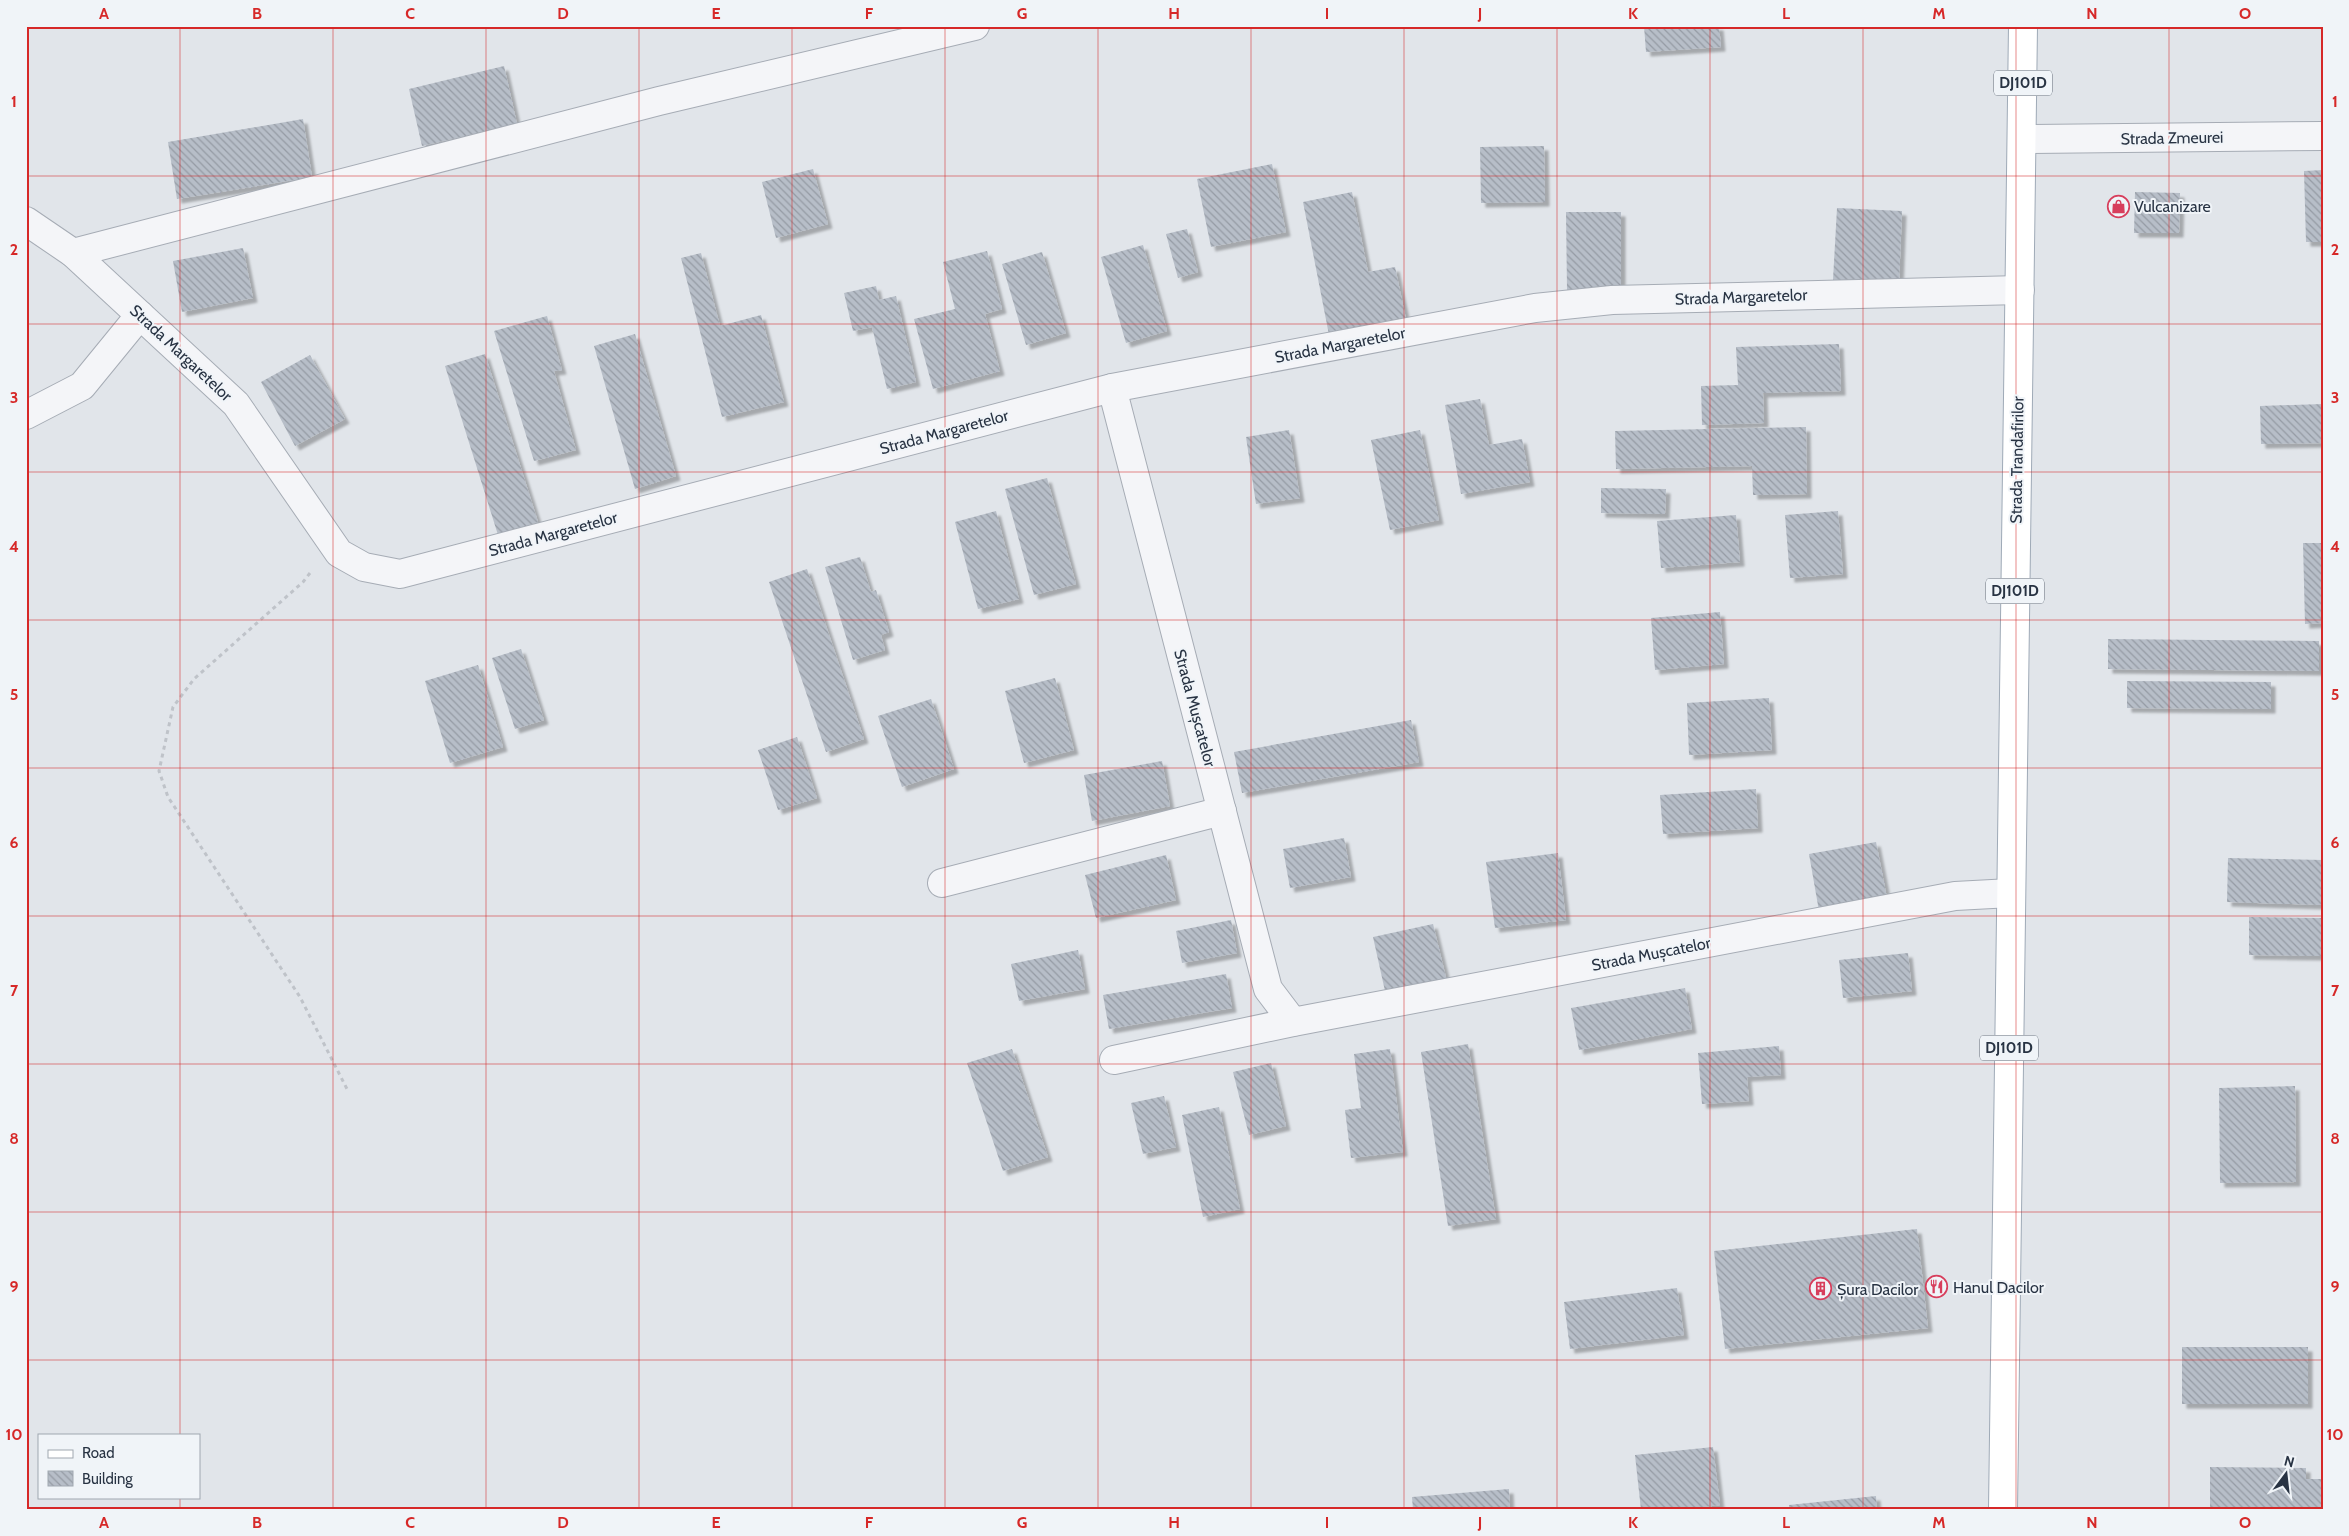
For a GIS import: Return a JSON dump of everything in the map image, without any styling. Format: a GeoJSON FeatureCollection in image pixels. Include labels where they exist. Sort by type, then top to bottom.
{"type":"FeatureCollection","features":[{"type":"Feature","properties":{"kind":"main road","name":"Strada Trandafirilor"},"geometry":{"type":"LineString","coordinates":[[2011,893],[2023,26]]}},
{"type":"Feature","properties":{"kind":"main road","name":"DJ101D"},"geometry":{"type":"LineString","coordinates":[[2004,1510],[2011,893]]}},
{"type":"Feature","properties":{"kind":"street"},"geometry":{"type":"LineString","coordinates":[[73,253],[658,101],[975,26]]}},
{"type":"Feature","properties":{"kind":"street","name":"Strada Zmeurei"},"geometry":{"type":"LineString","coordinates":[[2022,139],[2323,136]]}},
{"type":"Feature","properties":{"kind":"street","name":"Strada Margaretelor"},"geometry":{"type":"LineString","coordinates":[[26,220],[73,253],[236,404],[339,553],[364,567],[400,574],[1112,388],[1535,308],[1612,300],[2020,290]]}},
{"type":"Feature","properties":{"kind":"street"},"geometry":{"type":"LineString","coordinates":[[26,415],[82,386],[140,315]]}},
{"type":"Feature","properties":{"kind":"street","name":"Strada Mușcatelor"},"geometry":{"type":"LineString","coordinates":[[1112,388],[1268,989],[1293,1022]]}},
{"type":"Feature","properties":{"kind":"street"},"geometry":{"type":"LineString","coordinates":[[942,883],[1222,811]]}},
{"type":"Feature","properties":{"kind":"street","name":"Strada Mușcatelor"},"geometry":{"type":"LineString","coordinates":[[1114,1060],[1293,1022],[1955,896],[2011,893]]}},
{"type":"Feature","properties":{"kind":"path"},"geometry":{"type":"LineString","coordinates":[[332,544],[304,582],[194,679],[173,707],[160,771],[168,797],[300,996],[347,1090]]}},
{"type":"Feature","properties":{"kind":"building"},"geometry":{"type":"Polygon","coordinates":[[[1644,26],[1719,26],[1721,47],[1646,52],[1644,26]]]}},
{"type":"Feature","properties":{"kind":"building"},"geometry":{"type":"Polygon","coordinates":[[[504,66],[517,124],[422,146],[409,89],[504,66]]]}},
{"type":"Feature","properties":{"kind":"building"},"geometry":{"type":"Polygon","coordinates":[[[303,119],[312,177],[177,199],[168,142],[303,119]]]}},
{"type":"Feature","properties":{"kind":"building"},"geometry":{"type":"Polygon","coordinates":[[[1544,146],[1545,202],[1481,203],[1480,147],[1544,146]]]}},
{"type":"Feature","properties":{"kind":"building"},"geometry":{"type":"Polygon","coordinates":[[[1272,164],[1286,232],[1211,247],[1197,179],[1272,164]]]}},
{"type":"Feature","properties":{"kind":"building"},"geometry":{"type":"Polygon","coordinates":[[[813,169],[828,224],[776,238],[762,182],[813,169]]]}},
{"type":"Feature","properties":{"kind":"building"},"geometry":{"type":"Polygon","coordinates":[[[2323,170],[2323,242],[2306,242],[2304,171],[2323,170]]]}},
{"type":"Feature","properties":{"kind":"building"},"geometry":{"type":"Polygon","coordinates":[[[1352,192],[1368,272],[1395,267],[1406,319],[1329,335],[1303,202],[1352,192]]]}},
{"type":"Feature","properties":{"kind":"building"},"geometry":{"type":"Polygon","coordinates":[[[2135,192],[2180,193],[2179,233],[2134,233],[2135,192]]]}},
{"type":"Feature","properties":{"kind":"building"},"geometry":{"type":"Polygon","coordinates":[[[1837,208],[1902,211],[1899,284],[1833,280],[1837,208]]]}},
{"type":"Feature","properties":{"kind":"building"},"geometry":{"type":"Polygon","coordinates":[[[1566,212],[1621,212],[1621,290],[1567,290],[1566,212]]]}},
{"type":"Feature","properties":{"kind":"building"},"geometry":{"type":"Polygon","coordinates":[[[1187,229],[1198,272],[1178,278],[1166,234],[1187,229]]]}},
{"type":"Feature","properties":{"kind":"building"},"geometry":{"type":"Polygon","coordinates":[[[1143,245],[1167,331],[1126,343],[1101,257],[1143,245]]]}},
{"type":"Feature","properties":{"kind":"building"},"geometry":{"type":"Polygon","coordinates":[[[243,248],[253,298],[182,312],[173,261],[243,248]]]}},
{"type":"Feature","properties":{"kind":"building"},"geometry":{"type":"Polygon","coordinates":[[[987,251],[1002,309],[985,314],[1000,371],[933,389],[914,319],[955,309],[943,262],[987,251]]]}},
{"type":"Feature","properties":{"kind":"building"},"geometry":{"type":"Polygon","coordinates":[[[1042,252],[1066,333],[1026,345],[1002,264],[1042,252]]]}},
{"type":"Feature","properties":{"kind":"building"},"geometry":{"type":"Polygon","coordinates":[[[701,253],[720,326],[761,315],[784,402],[722,417],[681,258],[701,253]]]}},
{"type":"Feature","properties":{"kind":"building"},"geometry":{"type":"Polygon","coordinates":[[[876,286],[879,300],[896,296],[916,382],[887,389],[872,327],[853,331],[844,293],[876,286]]]}},
{"type":"Feature","properties":{"kind":"building"},"geometry":{"type":"Polygon","coordinates":[[[547,316],[562,370],[554,371],[576,450],[534,461],[494,331],[547,316]]]}},
{"type":"Feature","properties":{"kind":"building"},"geometry":{"type":"Polygon","coordinates":[[[635,334],[676,476],[635,489],[594,346],[635,334]]]}},
{"type":"Feature","properties":{"kind":"building"},"geometry":{"type":"Polygon","coordinates":[[[1839,344],[1841,391],[1763,393],[1764,423],[1702,425],[1701,386],[1738,385],[1736,347],[1839,344]]]}},
{"type":"Feature","properties":{"kind":"building"},"geometry":{"type":"Polygon","coordinates":[[[485,354],[538,522],[498,535],[445,366],[485,354]]]}},
{"type":"Feature","properties":{"kind":"building"},"geometry":{"type":"Polygon","coordinates":[[[310,355],[345,419],[295,446],[261,382],[310,355]]]}},
{"type":"Feature","properties":{"kind":"building"},"geometry":{"type":"Polygon","coordinates":[[[1480,399],[1489,445],[1522,439],[1530,482],[1461,494],[1445,405],[1480,399]]]}},
{"type":"Feature","properties":{"kind":"building"},"geometry":{"type":"Polygon","coordinates":[[[2323,404],[2323,443],[2261,444],[2260,406],[2323,404]]]}},
{"type":"Feature","properties":{"kind":"building"},"geometry":{"type":"Polygon","coordinates":[[[1806,427],[1807,494],[1753,495],[1752,466],[1616,469],[1615,431],[1806,427]]]}},
{"type":"Feature","properties":{"kind":"building"},"geometry":{"type":"Polygon","coordinates":[[[1289,430],[1300,498],[1256,504],[1246,437],[1289,430]]]}},
{"type":"Feature","properties":{"kind":"building"},"geometry":{"type":"Polygon","coordinates":[[[1420,430],[1439,520],[1390,530],[1371,440],[1420,430]]]}},
{"type":"Feature","properties":{"kind":"building"},"geometry":{"type":"Polygon","coordinates":[[[1047,478],[1076,584],[1034,595],[1005,489],[1047,478]]]}},
{"type":"Feature","properties":{"kind":"building"},"geometry":{"type":"Polygon","coordinates":[[[1601,488],[1666,489],[1665,514],[1601,513],[1601,488]]]}},
{"type":"Feature","properties":{"kind":"building"},"geometry":{"type":"Polygon","coordinates":[[[996,511],[1019,599],[978,609],[955,522],[996,511]]]}},
{"type":"Feature","properties":{"kind":"building"},"geometry":{"type":"Polygon","coordinates":[[[1838,511],[1843,574],[1790,578],[1785,515],[1838,511]]]}},
{"type":"Feature","properties":{"kind":"building"},"geometry":{"type":"Polygon","coordinates":[[[1736,515],[1740,562],[1661,568],[1657,521],[1736,515]]]}},
{"type":"Feature","properties":{"kind":"building"},"geometry":{"type":"Polygon","coordinates":[[[2303,543],[2323,543],[2323,623],[2305,624],[2303,543]]]}},
{"type":"Feature","properties":{"kind":"building"},"geometry":{"type":"Polygon","coordinates":[[[860,557],[871,592],[876,590],[889,632],[881,635],[885,650],[853,660],[825,567],[860,557]]]}},
{"type":"Feature","properties":{"kind":"building"},"geometry":{"type":"Polygon","coordinates":[[[807,569],[864,739],[826,752],[769,582],[807,569]]]}},
{"type":"Feature","properties":{"kind":"building"},"geometry":{"type":"Polygon","coordinates":[[[1720,612],[1724,664],[1655,670],[1651,618],[1720,612]]]}},
{"type":"Feature","properties":{"kind":"building"},"geometry":{"type":"Polygon","coordinates":[[[2108,639],[2319,641],[2319,671],[2108,669],[2108,639]]]}},
{"type":"Feature","properties":{"kind":"building"},"geometry":{"type":"Polygon","coordinates":[[[521,649],[544,720],[515,729],[492,658],[521,649]]]}},
{"type":"Feature","properties":{"kind":"building"},"geometry":{"type":"Polygon","coordinates":[[[478,665],[503,747],[450,763],[425,681],[478,665]]]}},
{"type":"Feature","properties":{"kind":"building"},"geometry":{"type":"Polygon","coordinates":[[[1055,678],[1074,750],[1024,763],[1005,691],[1055,678]]]}},
{"type":"Feature","properties":{"kind":"building"},"geometry":{"type":"Polygon","coordinates":[[[2127,681],[2271,682],[2271,709],[2127,708],[2127,681]]]}},
{"type":"Feature","properties":{"kind":"building"},"geometry":{"type":"Polygon","coordinates":[[[1769,698],[1772,750],[1689,755],[1687,703],[1769,698]]]}},
{"type":"Feature","properties":{"kind":"building"},"geometry":{"type":"Polygon","coordinates":[[[931,699],[954,769],[902,787],[878,716],[931,699]]]}},
{"type":"Feature","properties":{"kind":"building"},"geometry":{"type":"Polygon","coordinates":[[[1411,720],[1419,762],[1242,793],[1234,752],[1411,720]]]}},
{"type":"Feature","properties":{"kind":"building"},"geometry":{"type":"Polygon","coordinates":[[[797,737],[817,798],[778,810],[758,750],[797,737]]]}},
{"type":"Feature","properties":{"kind":"building"},"geometry":{"type":"Polygon","coordinates":[[[1162,761],[1170,806],[1092,821],[1084,775],[1162,761]]]}},
{"type":"Feature","properties":{"kind":"building"},"geometry":{"type":"Polygon","coordinates":[[[1756,789],[1758,828],[1663,834],[1660,795],[1756,789]]]}},
{"type":"Feature","properties":{"kind":"building"},"geometry":{"type":"Polygon","coordinates":[[[1344,838],[1351,877],[1290,888],[1283,849],[1344,838]]]}},
{"type":"Feature","properties":{"kind":"building"},"geometry":{"type":"Polygon","coordinates":[[[1876,842],[1887,898],[1819,911],[1809,854],[1876,842]]]}},
{"type":"Feature","properties":{"kind":"building"},"geometry":{"type":"Polygon","coordinates":[[[1558,853],[1566,920],[1495,928],[1486,862],[1558,853]]]}},
{"type":"Feature","properties":{"kind":"building"},"geometry":{"type":"Polygon","coordinates":[[[1166,855],[1176,900],[1096,918],[1085,875],[1166,855]]]}},
{"type":"Feature","properties":{"kind":"building"},"geometry":{"type":"Polygon","coordinates":[[[2228,858],[2323,860],[2323,905],[2227,902],[2228,858]]]}},
{"type":"Feature","properties":{"kind":"building"},"geometry":{"type":"Polygon","coordinates":[[[2249,917],[2323,918],[2323,956],[2249,955],[2249,917]]]}},
{"type":"Feature","properties":{"kind":"building"},"geometry":{"type":"Polygon","coordinates":[[[1231,920],[1237,953],[1182,963],[1176,931],[1231,920]]]}},
{"type":"Feature","properties":{"kind":"building"},"geometry":{"type":"Polygon","coordinates":[[[1433,924],[1448,986],[1387,1000],[1373,937],[1433,924]]]}},
{"type":"Feature","properties":{"kind":"building"},"geometry":{"type":"Polygon","coordinates":[[[1078,950],[1085,989],[1019,1001],[1011,964],[1078,950]]]}},
{"type":"Feature","properties":{"kind":"building"},"geometry":{"type":"Polygon","coordinates":[[[1908,953],[1912,991],[1843,998],[1839,960],[1908,953]]]}},
{"type":"Feature","properties":{"kind":"building"},"geometry":{"type":"Polygon","coordinates":[[[1226,974],[1232,1008],[1109,1029],[1103,995],[1226,974]]]}},
{"type":"Feature","properties":{"kind":"building"},"geometry":{"type":"Polygon","coordinates":[[[1685,988],[1692,1029],[1579,1050],[1571,1008],[1685,988]]]}},
{"type":"Feature","properties":{"kind":"building"},"geometry":{"type":"Polygon","coordinates":[[[1468,1044],[1496,1219],[1448,1226],[1421,1052],[1468,1044]]]}},
{"type":"Feature","properties":{"kind":"building"},"geometry":{"type":"Polygon","coordinates":[[[1779,1046],[1781,1075],[1747,1077],[1749,1101],[1702,1104],[1698,1053],[1779,1046]]]}},
{"type":"Feature","properties":{"kind":"building"},"geometry":{"type":"Polygon","coordinates":[[[1012,1049],[1048,1157],[1003,1171],[967,1063],[1012,1049]]]}},
{"type":"Feature","properties":{"kind":"building"},"geometry":{"type":"Polygon","coordinates":[[[1390,1049],[1403,1152],[1351,1158],[1345,1110],[1361,1108],[1354,1054],[1390,1049]]]}},
{"type":"Feature","properties":{"kind":"building"},"geometry":{"type":"Polygon","coordinates":[[[1271,1063],[1286,1126],[1249,1135],[1233,1072],[1271,1063]]]}},
{"type":"Feature","properties":{"kind":"building"},"geometry":{"type":"Polygon","coordinates":[[[2295,1086],[2296,1182],[2220,1183],[2219,1088],[2295,1086]]]}},
{"type":"Feature","properties":{"kind":"building"},"geometry":{"type":"Polygon","coordinates":[[[1164,1096],[1176,1147],[1143,1154],[1131,1103],[1164,1096]]]}},
{"type":"Feature","properties":{"kind":"building"},"geometry":{"type":"Polygon","coordinates":[[[1219,1107],[1240,1209],[1203,1217],[1182,1115],[1219,1107]]]}},
{"type":"Feature","properties":{"kind":"building","name":"Șura Dacilor"},"geometry":{"type":"Polygon","coordinates":[[[1917,1229],[1928,1328],[1725,1349],[1714,1251],[1917,1229]]]}},
{"type":"Feature","properties":{"kind":"building"},"geometry":{"type":"Polygon","coordinates":[[[1677,1288],[1684,1335],[1570,1349],[1564,1302],[1677,1288]]]}},
{"type":"Feature","properties":{"kind":"building"},"geometry":{"type":"Polygon","coordinates":[[[2182,1347],[2308,1347],[2308,1404],[2182,1404],[2182,1347]]]}},
{"type":"Feature","properties":{"kind":"building"},"geometry":{"type":"Polygon","coordinates":[[[1713,1447],[1720,1505],[1680,1510],[1641,1510],[1635,1455],[1713,1447]]]}},
{"type":"Feature","properties":{"kind":"building"},"geometry":{"type":"Polygon","coordinates":[[[2210,1467],[2306,1468],[2306,1479],[2323,1479],[2323,1510],[2210,1510],[2210,1467]]]}},
{"type":"Feature","properties":{"kind":"building"},"geometry":{"type":"Polygon","coordinates":[[[1509,1489],[1510,1510],[1413,1510],[1412,1497],[1509,1489]]]}},
{"type":"Feature","properties":{"kind":"building"},"geometry":{"type":"Polygon","coordinates":[[[1876,1496],[1877,1510],[1789,1510],[1789,1505],[1876,1496]]]}},
{"type":"Feature","properties":{"kind":"place","name":"Vulcanizare"},"geometry":{"type":"Point","coordinates":[2118,206]}},
{"type":"Feature","properties":{"kind":"place","name":"Hanul Dacilor"},"geometry":{"type":"Point","coordinates":[1937,1287]}},
{"type":"Feature","properties":{"kind":"place","name":"Șura Dacilor"},"geometry":{"type":"Point","coordinates":[1821,1289]}}]}
